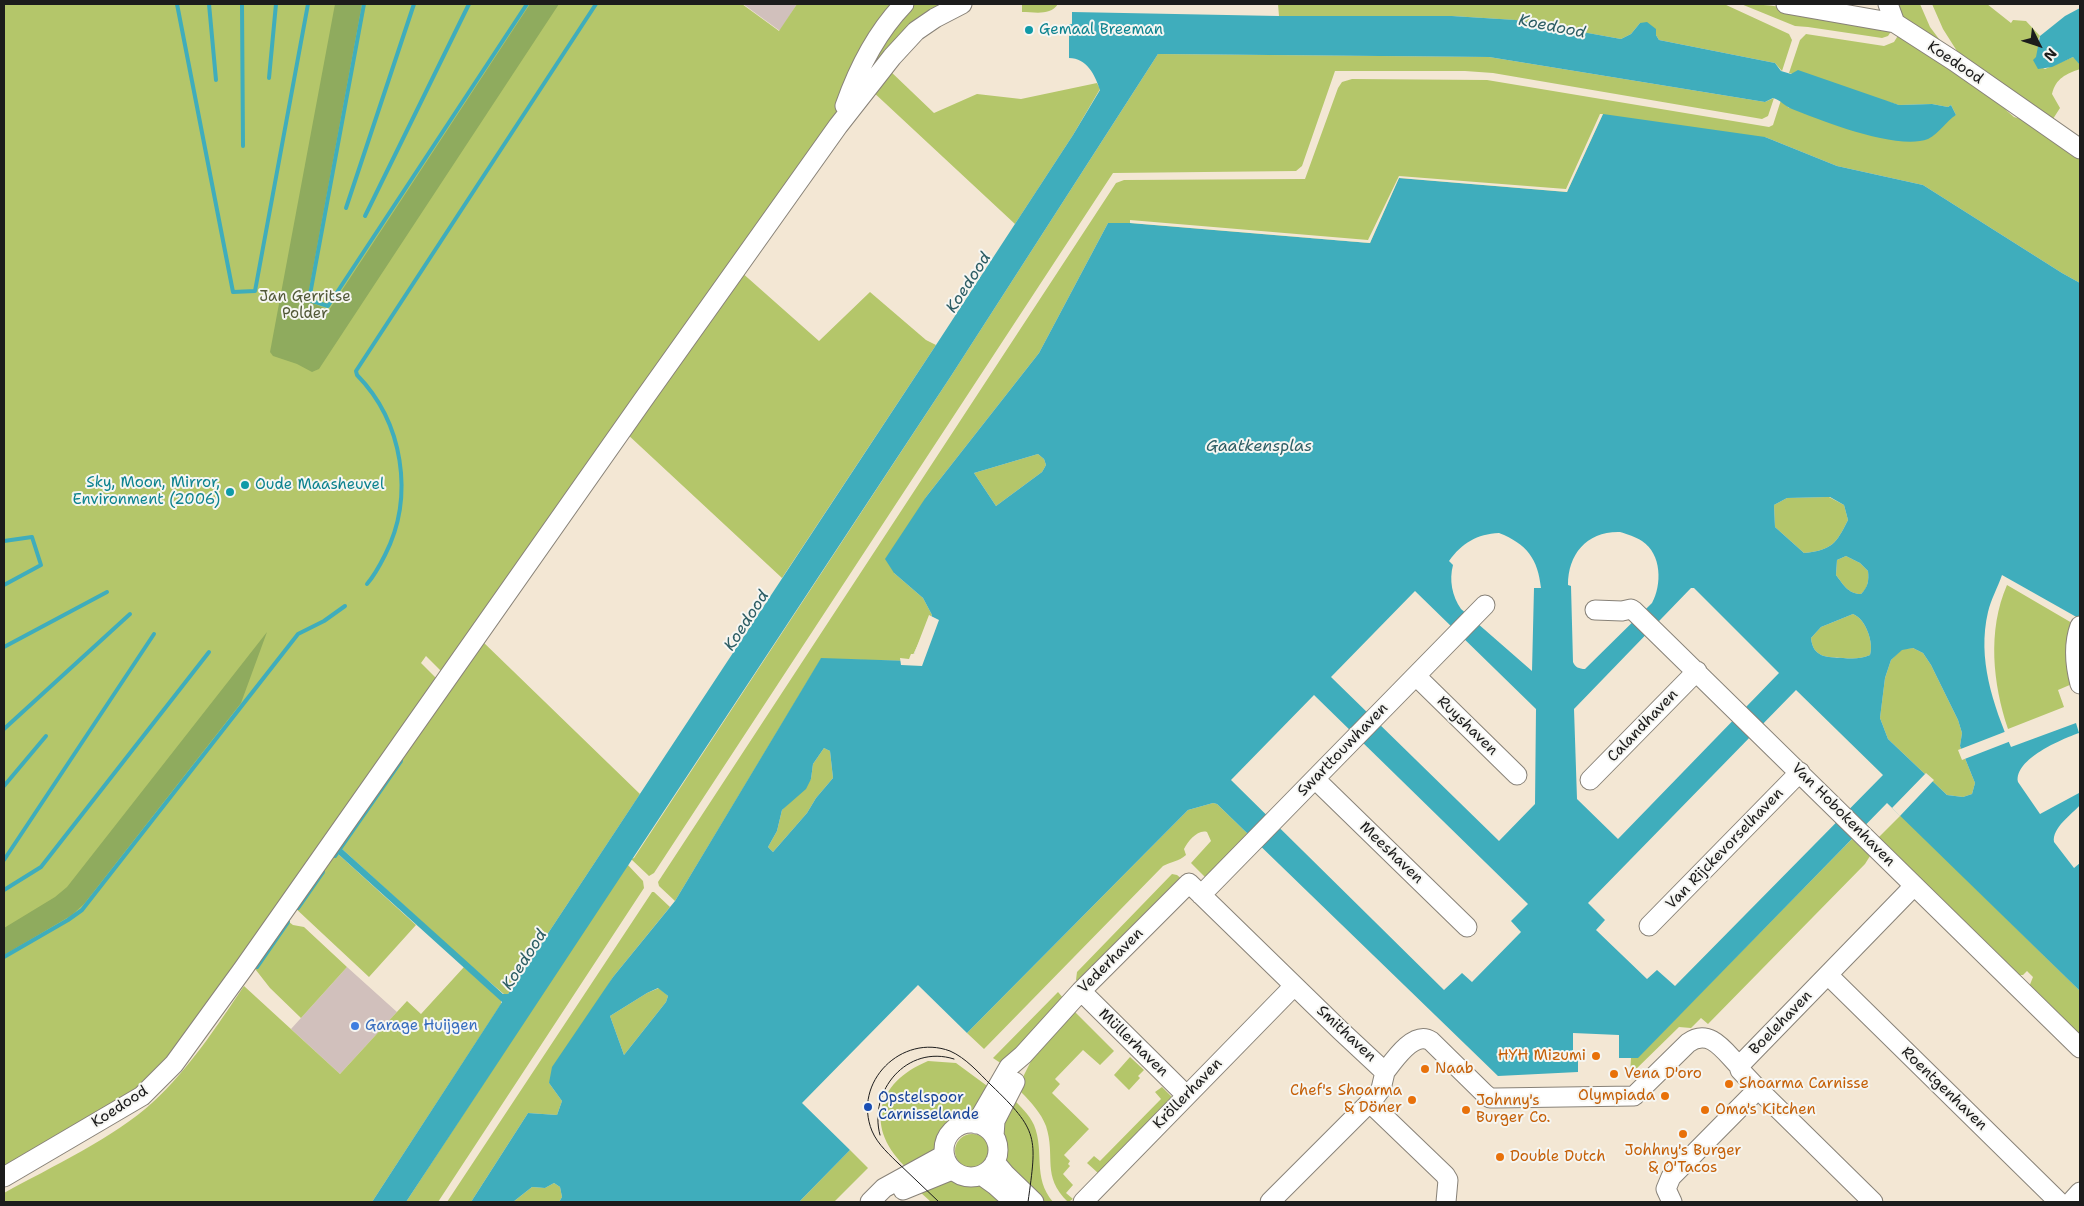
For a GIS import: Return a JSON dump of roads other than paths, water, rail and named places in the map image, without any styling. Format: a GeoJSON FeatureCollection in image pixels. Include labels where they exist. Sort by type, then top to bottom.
{"type":"FeatureCollection","features":[{"type":"Feature","properties":{"kind":"street"},"geometry":{"type":"LineString","coordinates":[[838,126],[854,83],[874,44],[892,17],[904,4]]}},
{"type":"Feature","properties":{"kind":"street","name":"Koedood"},"geometry":{"type":"LineString","coordinates":[[4,1177],[142,1096],[174,1064],[838,126],[892,57],[916,31],[935,18],[962,4]]}},
{"type":"Feature","properties":{"kind":"street","name":"Koedood"},"geometry":{"type":"LineString","coordinates":[[1786,4],[1895,23],[1954,61],[2080,149]]}},
{"type":"Feature","properties":{"kind":"street"},"geometry":{"type":"LineString","coordinates":[[1888,4],[1895,23]]}},
{"type":"Feature","properties":{"kind":"street","name":"Van Hobokenhaven"},"geometry":{"type":"LineString","coordinates":[[1595,610],[1622,611],[1631,609],[1637,614],[2080,1048]]}},
{"type":"Feature","properties":{"kind":"street","name":"Swarttouwhaven"},"geometry":{"type":"LineString","coordinates":[[1201,895],[1480,610]]}},
{"type":"Feature","properties":{"kind":"street"},"geometry":{"type":"LineString","coordinates":[[2080,626],[2075,649],[2076,669],[2080,684]]}},
{"type":"Feature","properties":{"kind":"street","name":"Calandhaven"},"geometry":{"type":"LineString","coordinates":[[1590,780],[1696,671]]}},
{"type":"Feature","properties":{"kind":"street","name":"Ruyshaven"},"geometry":{"type":"LineString","coordinates":[[1416,676],[1517,775]]}},
{"type":"Feature","properties":{"kind":"street","name":"Van Rijckevorselhaven"},"geometry":{"type":"LineString","coordinates":[[1649,926],[1800,772]]}},
{"type":"Feature","properties":{"kind":"street","name":"Meeshaven"},"geometry":{"type":"LineString","coordinates":[[1315,779],[1467,927]]}},
{"type":"Feature","properties":{"kind":"street","name":"Vederhaven"},"geometry":{"type":"LineString","coordinates":[[976,1124],[1010,1067],[1024,1055],[1080,991],[1189,883],[1201,895]]}},
{"type":"Feature","properties":{"kind":"street","name":"Boelehaven"},"geometry":{"type":"LineString","coordinates":[[1873,1202],[1758,1089],[1740,1070],[1740,1066],[1914,886]]}},
{"type":"Feature","properties":{"kind":"street","name":"Smithaven"},"geometry":{"type":"LineString","coordinates":[[1201,895],[1385,1072],[1381,1089],[1370,1102],[1270,1202]]}},
{"type":"Feature","properties":{"kind":"street","name":"Roentgenhaven"},"geometry":{"type":"LineString","coordinates":[[1828,975],[2059,1202]]}},
{"type":"Feature","properties":{"kind":"street","name":"Kröllerhaven"},"geometry":{"type":"LineString","coordinates":[[1083,1202],[1294,986]]}},
{"type":"Feature","properties":{"kind":"street","name":"Müllerhaven"},"geometry":{"type":"LineString","coordinates":[[1080,991],[1186,1095]]}},
{"type":"Feature","properties":{"kind":"street"},"geometry":{"type":"LineString","coordinates":[[1385,1072],[1414,1041],[1423,1038],[1431,1041],[1490,1098],[1634,1096],[1688,1043],[1697,1038],[1704,1037],[1712,1039],[1740,1066]]}},
{"type":"Feature","properties":{"kind":"street","name":"Vederhaven"},"geometry":{"type":"LineString","coordinates":[[994,1136],[995,1121],[1020,1073],[1024,1055]]}},
{"type":"Feature","properties":{"kind":"street"},"geometry":{"type":"LineString","coordinates":[[1672,1202],[1666,1189],[1671,1177],[1758,1089]]}},
{"type":"Feature","properties":{"kind":"street"},"geometry":{"type":"LineString","coordinates":[[1370,1102],[1445,1174],[1448,1180],[1446,1202]]}},
{"type":"Feature","properties":{"kind":"street"},"geometry":{"type":"LineString","coordinates":[[967,1124],[976,1124],[983,1126],[994,1136],[998,1149],[995,1162],[982,1175],[966,1177],[948,1163],[944,1147],[952,1131],[967,1124]]}},
{"type":"Feature","properties":{"kind":"street"},"geometry":{"type":"LineString","coordinates":[[995,1162],[1034,1202]]}},
{"type":"Feature","properties":{"kind":"street"},"geometry":{"type":"LineString","coordinates":[[871,1202],[887,1197],[948,1163]]}},
{"type":"Feature","properties":{"kind":"street"},"geometry":{"type":"LineString","coordinates":[[982,1175],[1014,1202]]}},
{"type":"Feature","properties":{"kind":"street"},"geometry":{"type":"LineString","coordinates":[[2071,1202],[2080,1192]]}},
{"type":"Feature","properties":{"kind":"water"},"geometry":{"type":"Polygon","coordinates":[[[2080,8],[2080,65],[2073,57],[2052,67],[2038,69],[2033,60],[2036,57],[2040,36],[2065,16],[2080,8]]]}},
{"type":"Feature","properties":{"kind":"water"},"geometry":{"type":"Polygon","coordinates":[[[1072,12],[1278,16],[1452,16],[1516,20],[1621,39],[1631,34],[1640,23],[1647,22],[1656,29],[1656,35],[1659,40],[1775,63],[1781,71],[1791,74],[1798,70],[1899,105],[1932,104],[1948,107],[1951,105],[1956,115],[1928,139],[1915,142],[1898,141],[1840,127],[1792,109],[1773,98],[1765,102],[1489,57],[1158,54],[951,376],[406,1202],[372,1202],[502,1002],[337,853],[341,848],[503,994],[508,994],[936,345],[1073,135],[1100,90],[1089,68],[1081,61],[1069,58],[1069,24],[1072,24],[1072,12]]]}},
{"type":"Feature","properties":{"kind":"water","name":"Gaatkensplas"},"geometry":{"type":"Polygon","coordinates":[[[1603,114],[1765,137],[1837,166],[1923,185],[2080,283],[2080,619],[2002,575],[1988,612],[1984,647],[1993,698],[2011,747],[2076,723],[2079,733],[2051,745],[2031,758],[2023,765],[2018,782],[2040,814],[2079,793],[2080,805],[2059,827],[2054,837],[2054,842],[2074,868],[2080,863],[2080,991],[1887,803],[1638,1058],[1619,1058],[1619,1035],[1573,1033],[1573,1058],[1578,1058],[1578,1072],[1498,1076],[1217,804],[1213,803],[1188,810],[967,1033],[918,985],[802,1103],[850,1150],[799,1202],[559,1202],[562,1197],[560,1187],[554,1183],[545,1188],[532,1187],[513,1202],[471,1202],[528,1113],[557,1115],[562,1101],[549,1083],[552,1067],[613,977],[675,901],[821,658],[911,661],[932,615],[923,598],[894,573],[885,559],[926,497],[1039,353],[1108,223],[1130,223],[1370,243],[1399,178],[1567,192],[1603,114]],[[1038,454],[974,473],[996,506],[1042,472],[1046,465],[1044,459],[1038,454]],[[1830,497],[1787,498],[1774,505],[1775,527],[1804,553],[1827,548],[1840,535],[1848,520],[1844,505],[1830,497]],[[1620,532],[1608,533],[1589,540],[1576,554],[1571,564],[1568,585],[1571,586],[1573,662],[1581,669],[1585,669],[1652,603],[1659,579],[1657,562],[1649,547],[1640,540],[1620,532]],[[1499,533],[1477,538],[1465,544],[1449,561],[1453,565],[1451,582],[1455,599],[1461,609],[1532,671],[1534,588],[1541,588],[1534,561],[1524,548],[1509,537],[1499,533]],[[1846,556],[1837,560],[1836,575],[1844,585],[1856,594],[1861,594],[1868,584],[1868,571],[1860,563],[1846,556]],[[1691,588],[1574,709],[1577,799],[1618,839],[1779,673],[1694,588],[1691,588]],[[1415,591],[1331,677],[1499,841],[1535,804],[1536,709],[1415,591]],[[1853,614],[1821,627],[1811,638],[1812,645],[1822,655],[1850,659],[1870,655],[1871,650],[1870,638],[1865,626],[1853,614]],[[1913,648],[1902,650],[1891,660],[1885,678],[1880,718],[1888,739],[1947,795],[1963,797],[1972,794],[1975,783],[1960,746],[1962,733],[1958,720],[1931,665],[1923,653],[1913,648]],[[1796,690],[1588,903],[1605,920],[1596,930],[1647,979],[1657,970],[1675,986],[1883,775],[1796,690]],[[1314,695],[1231,780],[1444,990],[1462,973],[1472,982],[1521,932],[1511,921],[1528,904],[1314,695]],[[824,748],[813,764],[811,779],[806,789],[782,810],[777,831],[768,847],[773,852],[807,813],[816,798],[833,778],[830,751],[824,748]],[[658,988],[610,1016],[624,1055],[666,1002],[668,996],[658,988]]]}},
{"type":"Feature","properties":{"kind":"waterway"},"geometry":{"type":"LineString","coordinates":[[177,4],[233,292],[255,291],[308,4]]}},
{"type":"Feature","properties":{"kind":"waterway"},"geometry":{"type":"LineString","coordinates":[[209,4],[216,80]]}},
{"type":"Feature","properties":{"kind":"waterway"},"geometry":{"type":"LineString","coordinates":[[242,4],[243,146]]}},
{"type":"Feature","properties":{"kind":"waterway"},"geometry":{"type":"LineString","coordinates":[[269,78],[276,4]]}},
{"type":"Feature","properties":{"kind":"waterway"},"geometry":{"type":"LineString","coordinates":[[364,4],[309,300],[328,306],[527,4]]}},
{"type":"Feature","properties":{"kind":"waterway"},"geometry":{"type":"LineString","coordinates":[[346,208],[414,4]]}},
{"type":"Feature","properties":{"kind":"waterway"},"geometry":{"type":"LineString","coordinates":[[365,216],[469,4]]}},
{"type":"Feature","properties":{"kind":"waterway"},"geometry":{"type":"LineString","coordinates":[[367,584],[381,563],[394,532],[400,509],[401,485],[394,437],[385,415],[373,394],[357,375],[356,371],[596,4]]}},
{"type":"Feature","properties":{"kind":"waterway"},"geometry":{"type":"LineString","coordinates":[[4,541],[32,537],[41,565],[4,585]]}},
{"type":"Feature","properties":{"kind":"waterway"},"geometry":{"type":"LineString","coordinates":[[4,647],[107,592]]}},
{"type":"Feature","properties":{"kind":"waterway"},"geometry":{"type":"LineString","coordinates":[[4,957],[82,910],[298,634],[324,621],[345,606]]}},
{"type":"Feature","properties":{"kind":"waterway"},"geometry":{"type":"LineString","coordinates":[[4,729],[130,614]]}},
{"type":"Feature","properties":{"kind":"waterway"},"geometry":{"type":"LineString","coordinates":[[4,860],[154,634]]}},
{"type":"Feature","properties":{"kind":"waterway"},"geometry":{"type":"LineString","coordinates":[[4,890],[41,867],[209,652]]}},
{"type":"Feature","properties":{"kind":"waterway"},"geometry":{"type":"LineString","coordinates":[[4,786],[46,736]]}},
{"type":"Feature","properties":{"kind":"waterway"},"geometry":{"type":"LineString","coordinates":[[335,856],[401,761]]}},
{"type":"Feature","properties":{"kind":"waterway"},"geometry":{"type":"LineString","coordinates":[[298,908],[323,872]]}},
{"type":"Feature","properties":{"kind":"waterway"},"geometry":{"type":"LineString","coordinates":[[257,967],[288,922]]}},
{"type":"Feature","properties":{"kind":"tram line"},"geometry":{"type":"LineString","coordinates":[[901,1166],[881,1145],[872,1131],[868,1113],[869,1095],[875,1079],[899,1055],[915,1049],[932,1047],[950,1051],[977,1071],[1007,1101],[1026,1125],[1031,1136],[1033,1149],[1028,1202]]}},
{"type":"Feature","properties":{"kind":"tram line"},"geometry":{"type":"LineString","coordinates":[[880,1135],[878,1118],[880,1102],[886,1088],[895,1075],[907,1065],[921,1058],[937,1056],[954,1059]]}},
{"type":"Feature","properties":{"kind":"tram line"},"geometry":{"type":"LineString","coordinates":[[897,1162],[939,1202]]}},
{"type":"Feature","properties":{"kind":"place","name":"Gemaal Breeman"},"geometry":{"type":"Point","coordinates":[1029,30]}},
{"type":"Feature","properties":{"kind":"place","name":"Oude Maasheuvel"},"geometry":{"type":"Point","coordinates":[245,485]}},
{"type":"Feature","properties":{"kind":"place","name":"Sky, Moon, Mirror, Environment (2006)"},"geometry":{"type":"Point","coordinates":[230,492]}},
{"type":"Feature","properties":{"kind":"place","name":"Garage Huijgen"},"geometry":{"type":"Point","coordinates":[355,1026]}},
{"type":"Feature","properties":{"kind":"place","name":"HYH Mizumi"},"geometry":{"type":"Point","coordinates":[1596,1056]}},
{"type":"Feature","properties":{"kind":"place","name":"Naab"},"geometry":{"type":"Point","coordinates":[1425,1069]}},
{"type":"Feature","properties":{"kind":"place","name":"Vena D'oro"},"geometry":{"type":"Point","coordinates":[1614,1074]}},
{"type":"Feature","properties":{"kind":"place","name":"Shoarma Carnisse"},"geometry":{"type":"Point","coordinates":[1729,1084]}},
{"type":"Feature","properties":{"kind":"place","name":"Olympiada"},"geometry":{"type":"Point","coordinates":[1665,1096]}},
{"type":"Feature","properties":{"kind":"place","name":"Chef's Shoarma & Döner"},"geometry":{"type":"Point","coordinates":[1412,1100]}},
{"type":"Feature","properties":{"kind":"place","name":"Opstelspoor Carnisselande"},"geometry":{"type":"Point","coordinates":[868,1107]}},
{"type":"Feature","properties":{"kind":"place","name":"Johnny's Burger Co."},"geometry":{"type":"Point","coordinates":[1466,1110]}},
{"type":"Feature","properties":{"kind":"place","name":"Oma's Kitchen"},"geometry":{"type":"Point","coordinates":[1705,1110]}},
{"type":"Feature","properties":{"kind":"place","name":"Johhny's Burger & O'Tacos"},"geometry":{"type":"Point","coordinates":[1683,1134]}},
{"type":"Feature","properties":{"kind":"place","name":"Double Dutch"},"geometry":{"type":"Point","coordinates":[1500,1157]}},
{"type":"Feature","properties":{"kind":"park label","name":"Jan Gerritse Polder"},"geometry":{"type":"Point","coordinates":[305,306]}}]}
